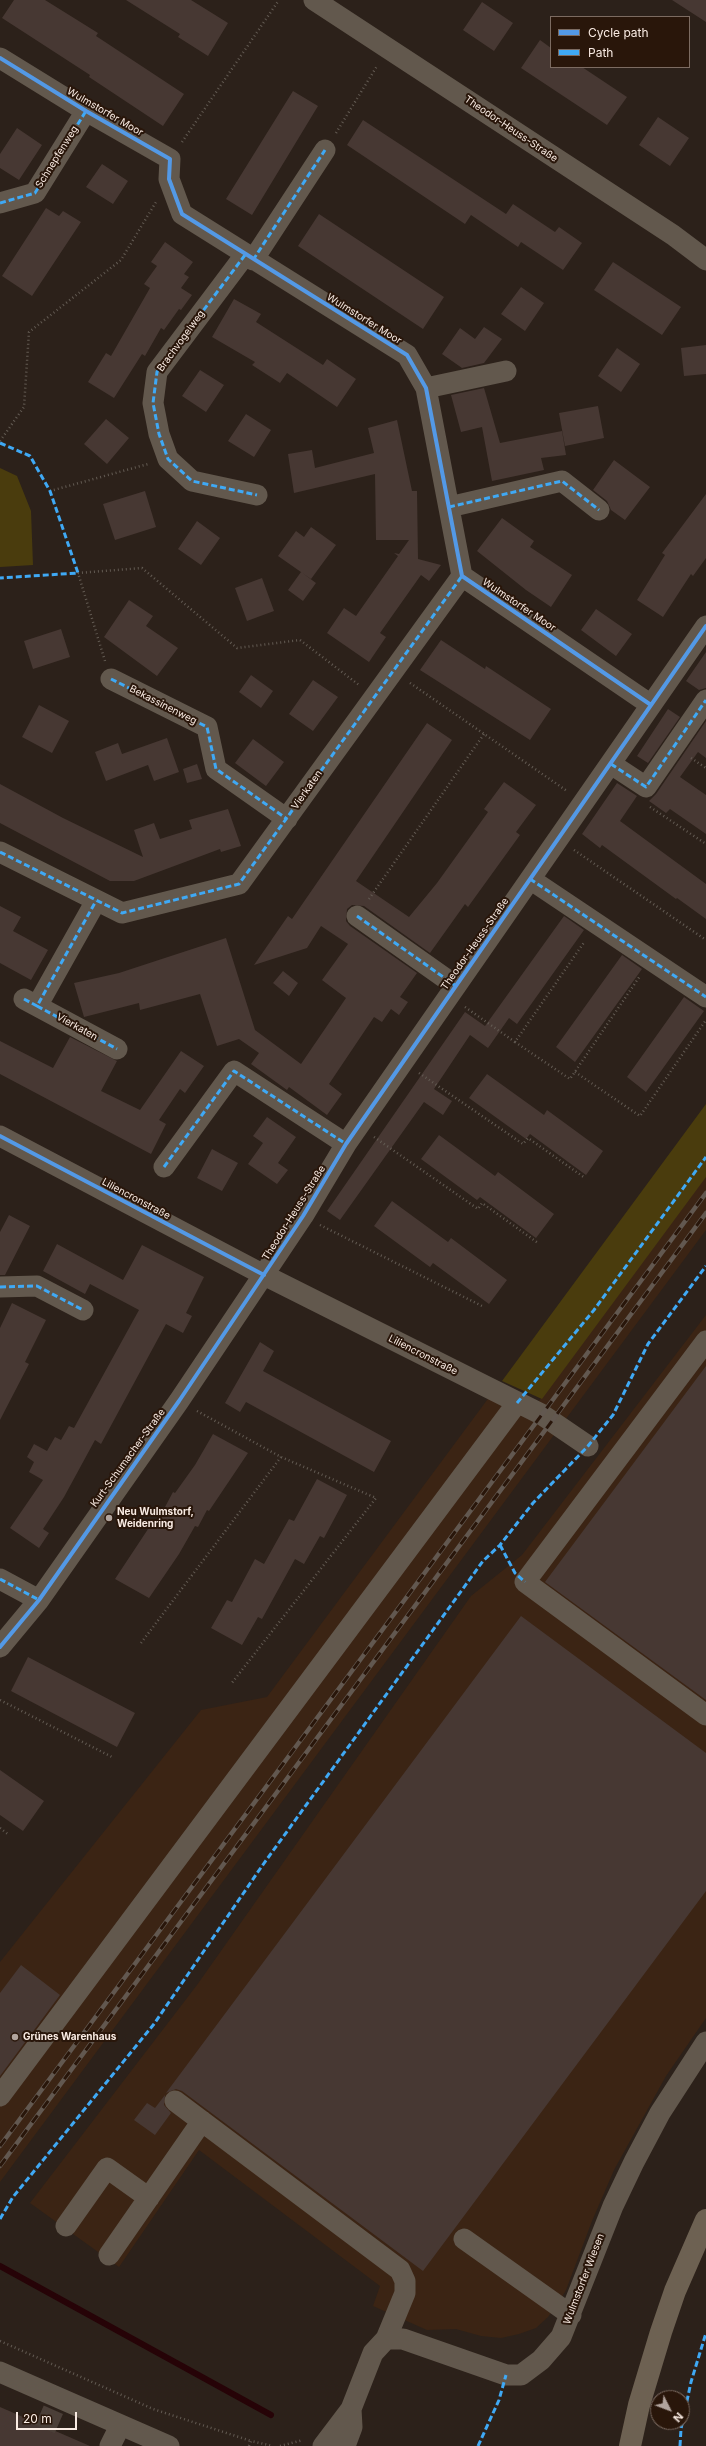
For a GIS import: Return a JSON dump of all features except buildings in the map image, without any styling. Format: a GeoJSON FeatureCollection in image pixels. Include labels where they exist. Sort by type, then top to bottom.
{"type":"FeatureCollection","features":[{"type":"Feature","properties":{"kind":"main road"},"geometry":{"type":"LineString","coordinates":[[630,2446],[643,2393],[661,2332],[675,2291],[706,2220]]}},
{"type":"Feature","properties":{"kind":"street","name":"Theodor-Heuss-Straße"},"geometry":{"type":"LineString","coordinates":[[314,0],[673,235],[706,260]]}},
{"type":"Feature","properties":{"kind":"street","name":"Wulmstorfer Moor"},"geometry":{"type":"LineString","coordinates":[[0,58],[86,111],[170,169],[182,214],[249,258],[407,355],[426,388],[462,576],[651,705]]}},
{"type":"Feature","properties":{"kind":"street","name":"Schnepfenweg"},"geometry":{"type":"LineString","coordinates":[[0,203],[35,193],[86,111]]}},
{"type":"Feature","properties":{"kind":"street"},"geometry":{"type":"LineString","coordinates":[[249,258],[325,150]]}},
{"type":"Feature","properties":{"kind":"street","name":"Brachvogelweg"},"geometry":{"type":"LineString","coordinates":[[249,258],[157,372],[153,402],[159,434],[168,459],[192,481],[258,495]]}},
{"type":"Feature","properties":{"kind":"street"},"geometry":{"type":"LineString","coordinates":[[426,388],[506,371]]}},
{"type":"Feature","properties":{"kind":"street"},"geometry":{"type":"LineString","coordinates":[[449,506],[562,481],[599,510]]}},
{"type":"Feature","properties":{"kind":"street","name":"Vierkaten"},"geometry":{"type":"LineString","coordinates":[[0,852],[122,913],[239,884],[462,576]]}},
{"type":"Feature","properties":{"kind":"street","name":"Theodor-Heuss-Straße"},"geometry":{"type":"LineString","coordinates":[[264,1275],[303,1216],[358,1126],[706,626]]}},
{"type":"Feature","properties":{"kind":"street","name":"Bekassinenweg"},"geometry":{"type":"LineString","coordinates":[[111,679],[207,727],[216,770],[287,819]]}},
{"type":"Feature","properties":{"kind":"street"},"geometry":{"type":"LineString","coordinates":[[611,764],[646,787],[706,700]]}},
{"type":"Feature","properties":{"kind":"street"},"geometry":{"type":"LineString","coordinates":[[530,879],[706,997]]}},
{"type":"Feature","properties":{"kind":"street","name":"Vierkaten"},"geometry":{"type":"LineString","coordinates":[[96,901],[30,1002],[116,1049]]}},
{"type":"Feature","properties":{"kind":"street"},"geometry":{"type":"LineString","coordinates":[[357,916],[453,991]]}},
{"type":"Feature","properties":{"kind":"street"},"geometry":{"type":"LineString","coordinates":[[164,1167],[234,1071],[346,1144]]}},
{"type":"Feature","properties":{"kind":"street","name":"Liliencronstraße"},"geometry":{"type":"LineString","coordinates":[[0,1136],[264,1275],[541,1414],[588,1446]]}},
{"type":"Feature","properties":{"kind":"street","name":"Kurt-Schumacher-Straße"},"geometry":{"type":"LineString","coordinates":[[0,1647],[39,1600],[179,1401],[264,1275]]}},
{"type":"Feature","properties":{"kind":"street"},"geometry":{"type":"LineString","coordinates":[[0,1287],[37,1286],[83,1310]]}},
{"type":"Feature","properties":{"kind":"street"},"geometry":{"type":"LineString","coordinates":[[706,1341],[525,1582],[706,1715]]}},
{"type":"Feature","properties":{"kind":"street"},"geometry":{"type":"LineString","coordinates":[[0,2096],[517,1403]]}},
{"type":"Feature","properties":{"kind":"street"},"geometry":{"type":"LineString","coordinates":[[0,1579],[39,1600]]}},
{"type":"Feature","properties":{"kind":"street","name":"Wulmstorfer Wiesen"},"geometry":{"type":"LineString","coordinates":[[386,2340],[403,2339],[506,2375],[521,2375],[541,2360],[556,2343],[572,2315],[613,2206],[660,2113],[706,2042]]}},
{"type":"Feature","properties":{"kind":"street"},"geometry":{"type":"LineString","coordinates":[[174,2101],[400,2270],[405,2281],[405,2294],[386,2340],[373,2353],[351,2409],[323,2446]]}},
{"type":"Feature","properties":{"kind":"street"},"geometry":{"type":"LineString","coordinates":[[109,2255],[202,2121]]}},
{"type":"Feature","properties":{"kind":"street"},"geometry":{"type":"LineString","coordinates":[[66,2226],[107,2168],[149,2198]]}},
{"type":"Feature","properties":{"kind":"street"},"geometry":{"type":"LineString","coordinates":[[464,2239],[572,2315]]}},
{"type":"Feature","properties":{"kind":"street"},"geometry":{"type":"LineString","coordinates":[[0,2372],[120,2426],[169,2446]]}},
{"type":"Feature","properties":{"kind":"street"},"geometry":{"type":"LineString","coordinates":[[345,2446],[352,2427],[351,2409]]}},
{"type":"Feature","properties":{"kind":"street"},"geometry":{"type":"LineString","coordinates":[[110,2446],[120,2426]]}},
{"type":"Feature","properties":{"kind":"path"},"geometry":{"type":"LineString","coordinates":[[0,441],[24,407],[29,332],[121,260],[170,169],[279,0]]}},
{"type":"Feature","properties":{"kind":"path"},"geometry":{"type":"LineString","coordinates":[[325,150],[389,48]]}},
{"type":"Feature","properties":{"kind":"path"},"geometry":{"type":"LineString","coordinates":[[50,491],[168,459]]}},
{"type":"Feature","properties":{"kind":"path"},"geometry":{"type":"LineString","coordinates":[[111,679],[78,573],[142,568],[237,648],[300,640],[374,696]]}},
{"type":"Feature","properties":{"kind":"path"},"geometry":{"type":"LineString","coordinates":[[393,671],[584,802]]}},
{"type":"Feature","properties":{"kind":"path"},"geometry":{"type":"LineString","coordinates":[[357,916],[484,734]]}},
{"type":"Feature","properties":{"kind":"path"},"geometry":{"type":"LineString","coordinates":[[646,787],[638,799],[706,844]]}},
{"type":"Feature","properties":{"kind":"path"},"geometry":{"type":"LineString","coordinates":[[558,839],[706,940]]}},
{"type":"Feature","properties":{"kind":"path"},"geometry":{"type":"LineString","coordinates":[[515,1042],[597,924]]}},
{"type":"Feature","properties":{"kind":"path"},"geometry":{"type":"LineString","coordinates":[[453,991],[515,1042],[570,1079],[651,960]]}},
{"type":"Feature","properties":{"kind":"path"},"geometry":{"type":"LineString","coordinates":[[575,1072],[640,1116],[706,1020]]}},
{"type":"Feature","properties":{"kind":"path"},"geometry":{"type":"LineString","coordinates":[[404,1062],[523,1144],[528,1138],[585,1178]]}},
{"type":"Feature","properties":{"kind":"path"},"geometry":{"type":"LineString","coordinates":[[358,1126],[478,1209],[482,1203],[538,1243]]}},
{"type":"Feature","properties":{"kind":"path"},"geometry":{"type":"LineString","coordinates":[[303,1216],[482,1306]]}},
{"type":"Feature","properties":{"kind":"path"},"geometry":{"type":"LineString","coordinates":[[179,1401],[281,1457],[376,1498],[231,1684]]}},
{"type":"Feature","properties":{"kind":"path"},"geometry":{"type":"LineString","coordinates":[[142,1643],[281,1457]]}},
{"type":"Feature","properties":{"kind":"path"},"geometry":{"type":"LineString","coordinates":[[0,1700],[112,1757]]}},
{"type":"Feature","properties":{"kind":"path"},"geometry":{"type":"LineString","coordinates":[[0,1828],[10,1836]]}},
{"type":"Feature","properties":{"kind":"path"},"geometry":{"type":"LineString","coordinates":[[0,2341],[153,2409],[251,2441],[273,2446]]}},
{"type":"Feature","properties":{"kind":"path"},"geometry":{"type":"LineString","coordinates":[[249,2446],[251,2441]]}},
{"type":"Feature","properties":{"kind":"shaded area"},"geometry":{"type":"Polygon","coordinates":[[[0,468],[17,476],[31,511],[33,565],[0,567],[0,468]]]}},
{"type":"Feature","properties":{"kind":"shaded area"},"geometry":{"type":"Polygon","coordinates":[[[706,1104],[706,1177],[542,1399],[502,1381],[706,1104]]]}},
{"type":"Feature","properties":{"kind":"shaded area"},"geometry":{"type":"Polygon","coordinates":[[[706,1175],[706,1230],[0,2182],[0,1962],[201,1710],[267,1697],[490,1396],[527,1417],[706,1175]]]}},
{"type":"Feature","properties":{"kind":"shaded area"},"geometry":{"type":"Polygon","coordinates":[[[706,1315],[706,2018],[666,2076],[614,2170],[592,2221],[566,2290],[559,2302],[548,2317],[536,2328],[501,2338],[481,2336],[456,2329],[427,2330],[373,2306],[380,2286],[199,2150],[119,2267],[30,2203],[197,1985],[471,1596],[522,1555],[706,1315]]]}},
{"type":"Feature","properties":{"kind":"waterway"},"geometry":{"type":"LineString","coordinates":[[0,2266],[271,2415]]}},
{"type":"Feature","properties":{"kind":"tunnel"},"geometry":{"type":"LineString","coordinates":[[45,2429],[58,2399]]}},
{"type":"Feature","properties":{"kind":"railway"},"geometry":{"type":"LineString","coordinates":[[0,2146],[706,1193]]}},
{"type":"Feature","properties":{"kind":"railway"},"geometry":{"type":"LineString","coordinates":[[0,2166],[706,1213]]}},
{"type":"Feature","properties":{"kind":"marked path"},"geometry":{"type":"LineString","coordinates":[[0,203],[35,193],[86,111]]}},
{"type":"Feature","properties":{"kind":"marked path"},"geometry":{"type":"LineString","coordinates":[[253,260],[325,150]]}},
{"type":"Feature","properties":{"kind":"marked path"},"geometry":{"type":"LineString","coordinates":[[245,255],[157,372],[153,403],[159,434],[168,459],[192,481],[257,495]]}},
{"type":"Feature","properties":{"kind":"marked path"},"geometry":{"type":"LineString","coordinates":[[0,443],[30,456],[50,491],[78,573],[0,578]]}},
{"type":"Feature","properties":{"kind":"marked path"},"geometry":{"type":"LineString","coordinates":[[449,507],[562,481],[599,510]]}},
{"type":"Feature","properties":{"kind":"marked path"},"geometry":{"type":"LineString","coordinates":[[0,852],[122,913],[239,884],[462,576]]}},
{"type":"Feature","properties":{"kind":"marked path"},"geometry":{"type":"LineString","coordinates":[[111,679],[207,727],[216,769],[287,819]]}},
{"type":"Feature","properties":{"kind":"marked path"},"geometry":{"type":"LineString","coordinates":[[611,764],[646,787],[706,700]]}},
{"type":"Feature","properties":{"kind":"marked path"},"geometry":{"type":"LineString","coordinates":[[530,879],[706,997]]}},
{"type":"Feature","properties":{"kind":"marked path"},"geometry":{"type":"LineString","coordinates":[[24,999],[37,1006],[96,901]]}},
{"type":"Feature","properties":{"kind":"marked path"},"geometry":{"type":"LineString","coordinates":[[357,916],[456,986]]}},
{"type":"Feature","properties":{"kind":"marked path"},"geometry":{"type":"LineString","coordinates":[[37,1006],[117,1049]]}},
{"type":"Feature","properties":{"kind":"marked path"},"geometry":{"type":"LineString","coordinates":[[164,1167],[234,1071],[346,1144]]}},
{"type":"Feature","properties":{"kind":"marked path"},"geometry":{"type":"LineString","coordinates":[[517,1403],[594,1310],[706,1157]]}},
{"type":"Feature","properties":{"kind":"marked path"},"geometry":{"type":"LineString","coordinates":[[0,2219],[13,2197],[154,2024],[262,1866],[483,1561],[500,1545],[533,1503],[588,1446],[613,1415],[648,1344],[706,1266]]}},
{"type":"Feature","properties":{"kind":"marked path"},"geometry":{"type":"LineString","coordinates":[[0,1287],[37,1286],[83,1310]]}},
{"type":"Feature","properties":{"kind":"marked path"},"geometry":{"type":"LineString","coordinates":[[500,1545],[515,1573],[525,1582]]}},
{"type":"Feature","properties":{"kind":"marked path"},"geometry":{"type":"LineString","coordinates":[[0,1579],[39,1600]]}},
{"type":"Feature","properties":{"kind":"marked path"},"geometry":{"type":"LineString","coordinates":[[680,2446],[681,2429],[691,2382],[706,2333]]}},
{"type":"Feature","properties":{"kind":"marked path"},"geometry":{"type":"LineString","coordinates":[[478,2446],[499,2400],[506,2375]]}},
{"type":"Feature","properties":{"kind":"cycle path"},"geometry":{"type":"LineString","coordinates":[[0,58],[86,111],[170,159],[169,179],[182,214],[407,355],[426,388],[462,576],[651,705]]}},
{"type":"Feature","properties":{"kind":"cycle path"},"geometry":{"type":"LineString","coordinates":[[0,1647],[39,1600],[179,1401],[303,1216],[346,1144],[706,626]]}},
{"type":"Feature","properties":{"kind":"cycle path"},"geometry":{"type":"LineString","coordinates":[[0,1136],[264,1275]]}},
{"type":"Feature","properties":{"kind":"place","name":"Neu Wulmstorf, Weidenring"},"geometry":{"type":"Point","coordinates":[109,1518]}},
{"type":"Feature","properties":{"kind":"place","name":"Grünes Warenhaus"},"geometry":{"type":"Point","coordinates":[15,2037]}}]}
